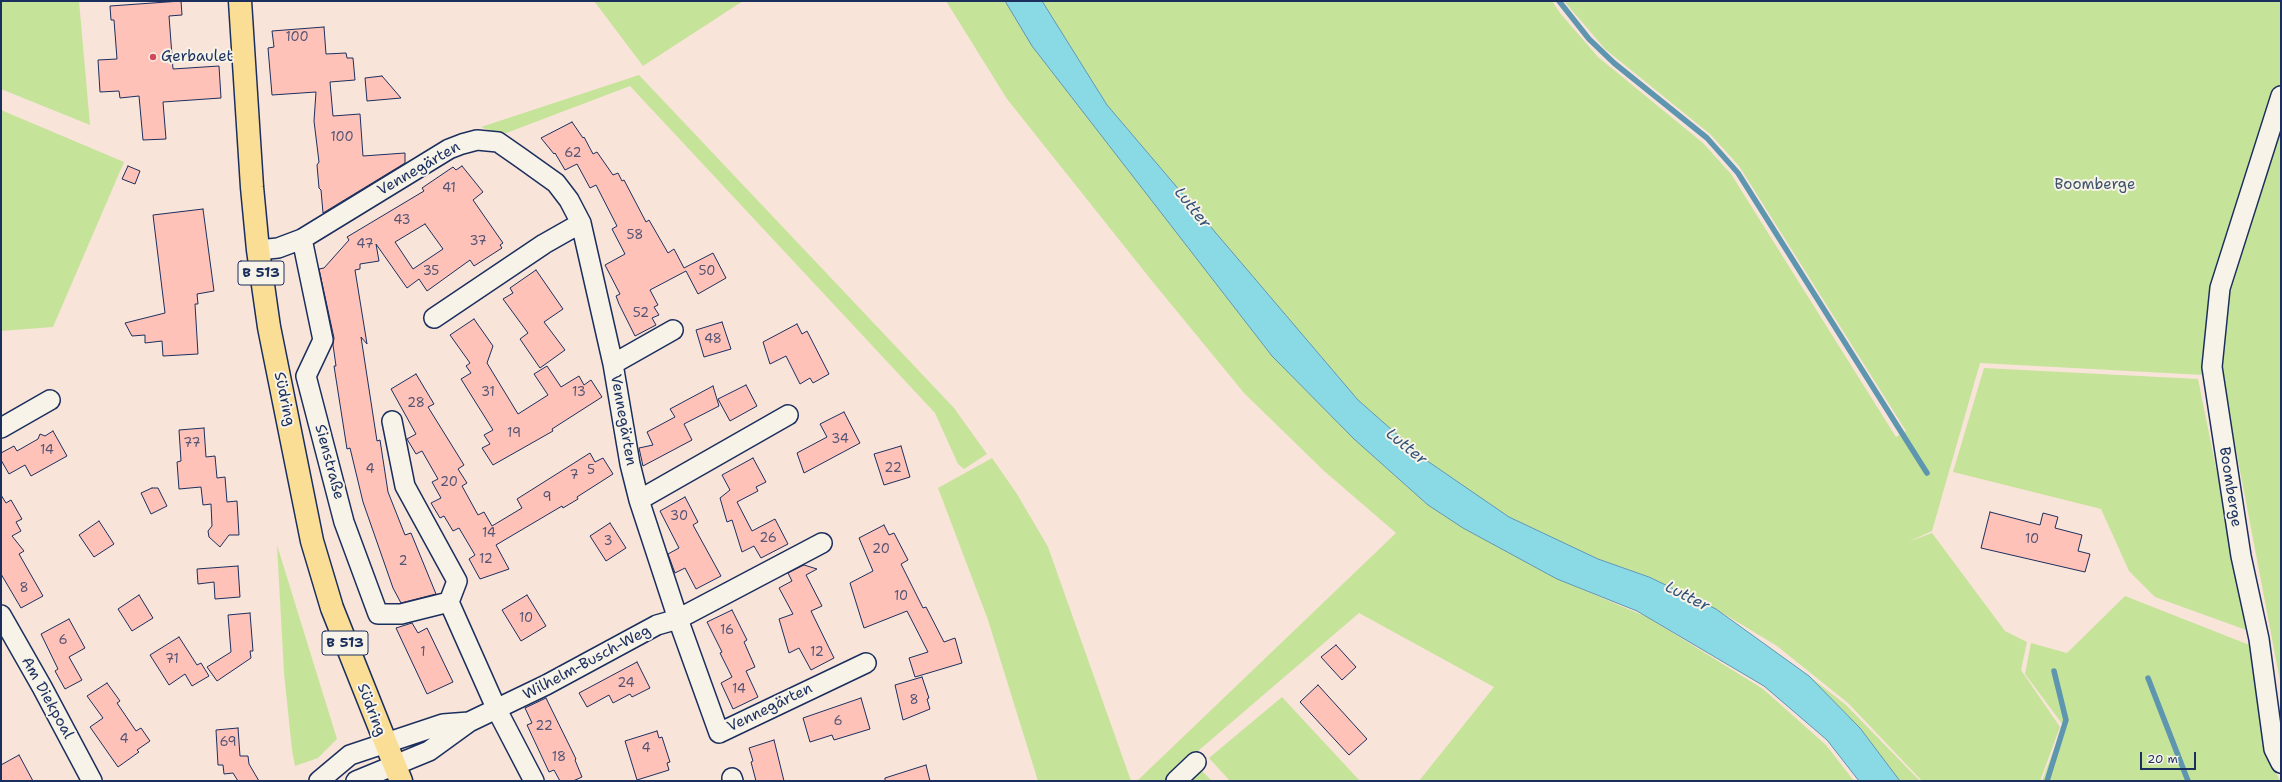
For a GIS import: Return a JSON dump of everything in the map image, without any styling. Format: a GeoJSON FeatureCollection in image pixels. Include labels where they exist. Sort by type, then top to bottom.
{"type":"FeatureCollection","features":[{"type":"Feature","properties":{"kind":"main road","name":"Südring"},"geometry":{"type":"LineString","coordinates":[[240,1],[252,187],[258,250],[269,327],[312,541],[332,608],[384,743],[398,773]]}},
{"type":"Feature","properties":{"kind":"street","name":"Boomberge"},"geometry":{"type":"LineString","coordinates":[[2281,96],[2220,288],[2212,367],[2241,556],[2258,639],[2274,749],[2281,763]]}},
{"type":"Feature","properties":{"kind":"street","name":"Vennegärten"},"geometry":{"type":"LineString","coordinates":[[258,250],[278,248],[302,239],[449,149],[477,140],[498,142],[556,183],[569,200],[581,223],[613,364],[630,464],[639,500],[678,618],[719,733],[866,663]]}},
{"type":"Feature","properties":{"kind":"street"},"geometry":{"type":"LineString","coordinates":[[434,318],[544,244],[581,223]]}},
{"type":"Feature","properties":{"kind":"street","name":"Sienstraße"},"geometry":{"type":"LineString","coordinates":[[302,239],[322,340],[306,376],[344,522],[378,614],[401,614],[448,602]]}},
{"type":"Feature","properties":{"kind":"street","name":"Vennegärten"},"geometry":{"type":"LineString","coordinates":[[613,364],[673,330]]}},
{"type":"Feature","properties":{"kind":"street"},"geometry":{"type":"LineString","coordinates":[[1,428],[50,400]]}},
{"type":"Feature","properties":{"kind":"street"},"geometry":{"type":"LineString","coordinates":[[639,500],[788,415]]}},
{"type":"Feature","properties":{"kind":"street"},"geometry":{"type":"LineString","coordinates":[[392,421],[405,486],[457,581],[448,602],[497,710],[534,781]]}},
{"type":"Feature","properties":{"kind":"street"},"geometry":{"type":"LineString","coordinates":[[678,618],[822,543]]}},
{"type":"Feature","properties":{"kind":"street","name":"Am Diekpoal"},"geometry":{"type":"LineString","coordinates":[[1,615],[42,687],[92,781]]}},
{"type":"Feature","properties":{"kind":"street","name":"Wilhelm-Busch-Weg"},"geometry":{"type":"LineString","coordinates":[[356,781],[398,773],[469,722],[497,710],[658,625],[678,618]]}},
{"type":"Feature","properties":{"kind":"street","name":"Wilhelm-Busch-Weg"},"geometry":{"type":"LineString","coordinates":[[319,781],[350,755],[443,724],[469,722]]}},
{"type":"Feature","properties":{"kind":"street"},"geometry":{"type":"LineString","coordinates":[[1176,781],[1196,762]]}},
{"type":"Feature","properties":{"kind":"green space"},"geometry":{"type":"Polygon","coordinates":[[[1,1],[79,1],[90,125],[1,89],[1,1]]]}},
{"type":"Feature","properties":{"kind":"green space"},"geometry":{"type":"Polygon","coordinates":[[[594,1],[743,1],[643,66],[594,1]]]}},
{"type":"Feature","properties":{"kind":"green space"},"geometry":{"type":"Polygon","coordinates":[[[946,1],[1005,1],[1032,46],[1272,356],[1354,439],[1428,505],[1463,528],[1557,579],[1647,617],[1763,689],[1826,745],[1854,781],[1419,781],[1494,687],[1359,613],[1163,781],[1137,781],[1396,533],[1323,470],[1244,393],[1152,281],[1007,99],[946,1]]]}},
{"type":"Feature","properties":{"kind":"green space"},"geometry":{"type":"Polygon","coordinates":[[[1042,1],[1552,1],[1560,13],[1598,57],[1703,143],[1731,174],[1896,437],[1906,431],[1739,166],[1710,134],[1605,49],[1564,1],[2281,1],[2281,686],[2222,376],[1980,363],[1932,531],[1908,542],[1932,533],[2005,631],[2027,642],[2021,670],[2060,727],[2040,781],[1922,781],[1848,703],[1777,646],[1716,609],[1645,575],[1598,559],[1509,517],[1426,460],[1358,400],[1107,105],[1042,1]]]}},
{"type":"Feature","properties":{"kind":"green space"},"geometry":{"type":"Polygon","coordinates":[[[639,75],[954,408],[987,454],[964,469],[958,464],[935,413],[630,86],[501,135],[481,127],[639,75]]]}},
{"type":"Feature","properties":{"kind":"green space"},"geometry":{"type":"Polygon","coordinates":[[[1,110],[124,162],[53,327],[1,331],[1,110]]]}},
{"type":"Feature","properties":{"kind":"green space"},"geometry":{"type":"Polygon","coordinates":[[[1984,368],[2198,379],[2249,631],[2155,597],[2129,571],[2101,509],[1953,472],[1984,368]]]}},
{"type":"Feature","properties":{"kind":"green space"},"geometry":{"type":"Polygon","coordinates":[[[992,458],[1017,494],[1048,547],[1131,781],[1038,781],[988,620],[938,488],[992,458]]]}},
{"type":"Feature","properties":{"kind":"green space"},"geometry":{"type":"Polygon","coordinates":[[[277,545],[337,739],[318,758],[295,766],[284,673],[277,545]]]}},
{"type":"Feature","properties":{"kind":"green space"},"geometry":{"type":"Polygon","coordinates":[[[2125,596],[2252,646],[2266,752],[2280,781],[2042,781],[2063,725],[2025,674],[2031,643],[2067,653],[2125,596]]]}},
{"type":"Feature","properties":{"kind":"green space"},"geometry":{"type":"Polygon","coordinates":[[[1809,676],[1846,705],[1920,781],[1900,781],[1860,728],[1809,676]]]}},
{"type":"Feature","properties":{"kind":"green space"},"geometry":{"type":"Polygon","coordinates":[[[1282,697],[1360,781],[1230,781],[1209,758],[1282,697]]]}},
{"type":"Feature","properties":{"kind":"green space"},"geometry":{"type":"Polygon","coordinates":[[[1201,770],[1212,781],[1190,781],[1201,770]]]}},
{"type":"Feature","properties":{"kind":"water","name":"Lutter"},"geometry":{"type":"Polygon","coordinates":[[[1005,1],[1042,1],[1107,105],[1358,400],[1426,460],[1509,517],[1598,559],[1649,577],[1716,609],[1809,676],[1860,728],[1900,781],[1859,781],[1827,740],[1764,686],[1637,611],[1557,579],[1463,528],[1428,505],[1354,439],[1272,356],[1032,46],[1005,1]]]}},
{"type":"Feature","properties":{"kind":"building"},"geometry":{"type":"Polygon","coordinates":[[[181,1],[182,15],[169,16],[173,69],[219,66],[221,98],[163,102],[166,139],[143,140],[139,96],[120,98],[119,91],[100,92],[98,60],[117,59],[114,20],[111,20],[110,6],[181,1]]]}},
{"type":"Feature","properties":{"kind":"building"},"geometry":{"type":"Polygon","coordinates":[[[324,27],[326,54],[346,53],[347,58],[353,58],[355,80],[330,82],[333,116],[360,114],[363,156],[405,153],[405,163],[323,213],[321,190],[319,188],[317,165],[319,162],[314,121],[316,92],[272,95],[268,48],[274,47],[272,31],[324,27]]]}},
{"type":"Feature","properties":{"kind":"building"},"geometry":{"type":"Polygon","coordinates":[[[382,76],[401,98],[367,101],[365,78],[382,76]]]}},
{"type":"Feature","properties":{"kind":"building"},"geometry":{"type":"Polygon","coordinates":[[[572,122],[583,138],[584,137],[593,154],[597,152],[613,175],[618,173],[622,181],[624,180],[646,222],[649,220],[668,253],[674,249],[684,268],[713,253],[726,278],[698,294],[686,271],[650,290],[658,305],[654,307],[659,315],[652,318],[656,325],[635,336],[616,296],[620,294],[605,265],[625,254],[612,229],[617,226],[596,185],[590,188],[577,164],[565,170],[555,153],[554,154],[541,138],[572,122]]]}},
{"type":"Feature","properties":{"kind":"building"},"geometry":{"type":"Polygon","coordinates":[[[128,166],[140,171],[135,184],[122,179],[128,166]]]}},
{"type":"Feature","properties":{"kind":"building"},"geometry":{"type":"Polygon","coordinates":[[[462,166],[483,192],[473,200],[503,243],[500,245],[502,248],[474,266],[470,260],[427,291],[419,279],[407,288],[376,244],[379,261],[360,264],[360,269],[355,270],[367,344],[361,337],[377,441],[380,440],[388,492],[405,535],[411,533],[436,594],[401,603],[393,588],[363,502],[350,448],[347,449],[334,366],[336,366],[333,345],[334,338],[319,269],[324,268],[349,240],[347,237],[424,191],[422,188],[453,167],[456,170],[462,166]],[[425,224],[395,242],[413,269],[443,249],[425,224]]]}},
{"type":"Feature","properties":{"kind":"building"},"geometry":{"type":"Polygon","coordinates":[[[203,209],[214,291],[197,294],[198,304],[195,304],[198,354],[163,356],[162,341],[145,343],[145,335],[132,336],[125,323],[165,313],[153,215],[203,209]]]}},
{"type":"Feature","properties":{"kind":"building"},"geometry":{"type":"Polygon","coordinates":[[[536,270],[563,309],[544,322],[565,350],[540,368],[520,339],[528,333],[503,299],[513,293],[510,288],[536,270]]]}},
{"type":"Feature","properties":{"kind":"building"},"geometry":{"type":"Polygon","coordinates":[[[474,319],[493,346],[487,363],[518,414],[548,395],[534,374],[547,366],[561,387],[579,376],[584,385],[591,380],[602,397],[552,429],[553,431],[493,465],[482,448],[490,444],[484,435],[493,430],[461,379],[471,373],[466,366],[470,363],[450,335],[474,319]]]}},
{"type":"Feature","properties":{"kind":"building"},"geometry":{"type":"Polygon","coordinates":[[[722,322],[731,349],[704,357],[696,330],[722,322]]]}},
{"type":"Feature","properties":{"kind":"building"},"geometry":{"type":"Polygon","coordinates":[[[797,324],[802,334],[807,331],[829,374],[813,383],[810,378],[800,384],[786,356],[770,364],[763,342],[797,324]]]}},
{"type":"Feature","properties":{"kind":"building"},"geometry":{"type":"Polygon","coordinates":[[[416,374],[434,404],[428,407],[464,465],[458,469],[467,483],[462,486],[478,515],[484,512],[492,526],[522,508],[517,499],[590,453],[595,462],[603,458],[613,474],[577,497],[578,499],[563,508],[562,506],[496,545],[509,569],[480,579],[469,559],[475,555],[459,528],[453,531],[444,516],[440,518],[431,503],[441,498],[432,482],[438,479],[422,451],[416,454],[407,439],[416,434],[391,389],[416,374]]]}},
{"type":"Feature","properties":{"kind":"building"},"geometry":{"type":"Polygon","coordinates":[[[746,385],[757,406],[730,421],[718,399],[746,385]]]}},
{"type":"Feature","properties":{"kind":"building"},"geometry":{"type":"Polygon","coordinates":[[[713,386],[719,406],[684,424],[692,440],[643,466],[639,448],[653,445],[647,432],[675,417],[670,409],[713,386]]]}},
{"type":"Feature","properties":{"kind":"building"},"geometry":{"type":"Polygon","coordinates":[[[844,412],[860,443],[804,473],[797,453],[827,437],[820,424],[844,412]]]}},
{"type":"Feature","properties":{"kind":"building"},"geometry":{"type":"Polygon","coordinates":[[[204,428],[206,457],[215,456],[217,478],[225,477],[227,502],[237,501],[239,535],[229,535],[220,547],[209,537],[208,531],[212,526],[211,504],[203,505],[201,487],[179,489],[177,462],[181,461],[179,430],[204,428]]]}},
{"type":"Feature","properties":{"kind":"building"},"geometry":{"type":"Polygon","coordinates":[[[53,431],[67,456],[31,476],[25,465],[9,474],[1,460],[1,453],[14,446],[17,451],[38,439],[40,434],[45,436],[53,431]]]}},
{"type":"Feature","properties":{"kind":"building"},"geometry":{"type":"Polygon","coordinates":[[[901,446],[910,477],[884,485],[874,454],[901,446]]]}},
{"type":"Feature","properties":{"kind":"building"},"geometry":{"type":"Polygon","coordinates":[[[753,458],[766,482],[756,487],[758,491],[737,502],[752,531],[775,519],[788,544],[761,558],[754,546],[742,552],[732,520],[727,522],[720,498],[730,490],[722,475],[753,458]]]}},
{"type":"Feature","properties":{"kind":"building"},"geometry":{"type":"Polygon","coordinates":[[[152,488],[158,488],[167,506],[151,514],[141,493],[152,488]]]}},
{"type":"Feature","properties":{"kind":"building"},"geometry":{"type":"Polygon","coordinates":[[[1,495],[6,503],[11,500],[22,519],[16,522],[21,531],[12,536],[24,551],[19,554],[43,596],[21,608],[1,574],[1,495]]]}},
{"type":"Feature","properties":{"kind":"building"},"geometry":{"type":"Polygon","coordinates":[[[685,497],[698,522],[693,525],[721,576],[696,589],[685,568],[675,573],[668,554],[679,548],[660,511],[685,497]]]}},
{"type":"Feature","properties":{"kind":"building"},"geometry":{"type":"Polygon","coordinates":[[[1990,512],[2040,525],[2043,513],[2058,517],[2055,528],[2082,535],[2078,551],[2090,554],[2085,572],[1981,548],[1990,512]]]}},
{"type":"Feature","properties":{"kind":"building"},"geometry":{"type":"Polygon","coordinates":[[[99,521],[114,544],[94,557],[79,535],[99,521]]]}},
{"type":"Feature","properties":{"kind":"building"},"geometry":{"type":"Polygon","coordinates":[[[610,523],[626,548],[606,561],[590,536],[610,523]]]}},
{"type":"Feature","properties":{"kind":"building"},"geometry":{"type":"Polygon","coordinates":[[[884,525],[889,535],[894,533],[908,560],[901,564],[923,608],[926,607],[944,642],[955,638],[962,663],[915,677],[909,658],[928,652],[907,611],[864,628],[850,583],[873,571],[859,538],[884,525]]]}},
{"type":"Feature","properties":{"kind":"building"},"geometry":{"type":"Polygon","coordinates":[[[804,565],[817,569],[806,575],[822,606],[811,611],[834,658],[811,670],[799,648],[789,653],[779,619],[793,614],[779,588],[792,581],[788,573],[804,565]]]}},
{"type":"Feature","properties":{"kind":"building"},"geometry":{"type":"Polygon","coordinates":[[[238,566],[240,597],[215,599],[214,582],[198,584],[197,569],[238,566]]]}},
{"type":"Feature","properties":{"kind":"building"},"geometry":{"type":"Polygon","coordinates":[[[139,595],[153,618],[132,631],[118,609],[139,595]]]}},
{"type":"Feature","properties":{"kind":"building"},"geometry":{"type":"Polygon","coordinates":[[[527,595],[546,626],[521,641],[502,610],[527,595]]]}},
{"type":"Feature","properties":{"kind":"building"},"geometry":{"type":"Polygon","coordinates":[[[732,610],[747,640],[744,642],[755,667],[746,671],[758,697],[733,709],[721,683],[732,677],[720,653],[722,652],[707,622],[732,610]]]}},
{"type":"Feature","properties":{"kind":"building"},"geometry":{"type":"Polygon","coordinates":[[[250,613],[253,651],[250,651],[251,658],[217,681],[207,667],[231,652],[228,615],[250,613]]]}},
{"type":"Feature","properties":{"kind":"building"},"geometry":{"type":"Polygon","coordinates":[[[69,619],[85,648],[69,657],[82,680],[65,689],[55,671],[58,669],[41,634],[69,619]]]}},
{"type":"Feature","properties":{"kind":"building"},"geometry":{"type":"Polygon","coordinates":[[[412,623],[418,633],[427,628],[453,682],[427,694],[396,628],[412,623]]]}},
{"type":"Feature","properties":{"kind":"building"},"geometry":{"type":"Polygon","coordinates":[[[179,637],[197,665],[201,663],[209,676],[192,686],[185,674],[169,685],[150,655],[179,637]]]}},
{"type":"Feature","properties":{"kind":"building"},"geometry":{"type":"Polygon","coordinates":[[[1336,645],[1356,667],[1342,680],[1321,657],[1336,645]]]}},
{"type":"Feature","properties":{"kind":"building"},"geometry":{"type":"Polygon","coordinates":[[[637,662],[650,688],[632,697],[630,694],[613,703],[609,695],[587,707],[579,693],[637,662]]]}},
{"type":"Feature","properties":{"kind":"building"},"geometry":{"type":"Polygon","coordinates":[[[922,677],[929,698],[927,699],[930,709],[903,720],[895,685],[922,677]]]}},
{"type":"Feature","properties":{"kind":"building"},"geometry":{"type":"Polygon","coordinates":[[[107,683],[120,701],[117,703],[136,731],[141,728],[150,741],[137,750],[139,752],[118,767],[90,727],[103,718],[87,696],[107,683]]]}},
{"type":"Feature","properties":{"kind":"building"},"geometry":{"type":"Polygon","coordinates":[[[1318,685],[1367,739],[1349,755],[1300,702],[1318,685]]]}},
{"type":"Feature","properties":{"kind":"building"},"geometry":{"type":"Polygon","coordinates":[[[546,698],[576,759],[575,760],[582,777],[573,781],[560,781],[554,770],[549,772],[527,725],[532,723],[525,708],[546,698]]]}},
{"type":"Feature","properties":{"kind":"building"},"geometry":{"type":"Polygon","coordinates":[[[861,698],[870,729],[834,740],[832,735],[810,742],[803,718],[861,698]]]}},
{"type":"Feature","properties":{"kind":"building"},"geometry":{"type":"Polygon","coordinates":[[[238,728],[240,756],[248,756],[249,764],[259,781],[238,781],[233,773],[224,774],[223,765],[218,765],[216,730],[238,728]]]}},
{"type":"Feature","properties":{"kind":"building"},"geometry":{"type":"Polygon","coordinates":[[[657,731],[659,738],[662,737],[670,762],[667,763],[669,770],[637,780],[625,741],[657,731]]]}},
{"type":"Feature","properties":{"kind":"building"},"geometry":{"type":"Polygon","coordinates":[[[774,740],[784,781],[756,781],[751,762],[753,761],[749,748],[774,740]]]}},
{"type":"Feature","properties":{"kind":"building"},"geometry":{"type":"Polygon","coordinates":[[[19,755],[33,781],[1,781],[1,765],[19,755]]]}},
{"type":"Feature","properties":{"kind":"building"},"geometry":{"type":"Polygon","coordinates":[[[926,765],[930,781],[885,781],[885,778],[926,765]]]}},
{"type":"Feature","properties":{"kind":"waterway"},"geometry":{"type":"LineString","coordinates":[[1559,1],[1589,39],[1614,63],[1707,138],[1738,173],[1927,473]]}},
{"type":"Feature","properties":{"kind":"waterway"},"geometry":{"type":"LineString","coordinates":[[2047,781],[2066,720],[2054,671]]}},
{"type":"Feature","properties":{"kind":"waterway"},"geometry":{"type":"LineString","coordinates":[[2148,678],[2188,781]]}},
{"type":"Feature","properties":{"kind":"place","name":"Gerbaulet"},"geometry":{"type":"Point","coordinates":[153,57]}}]}
